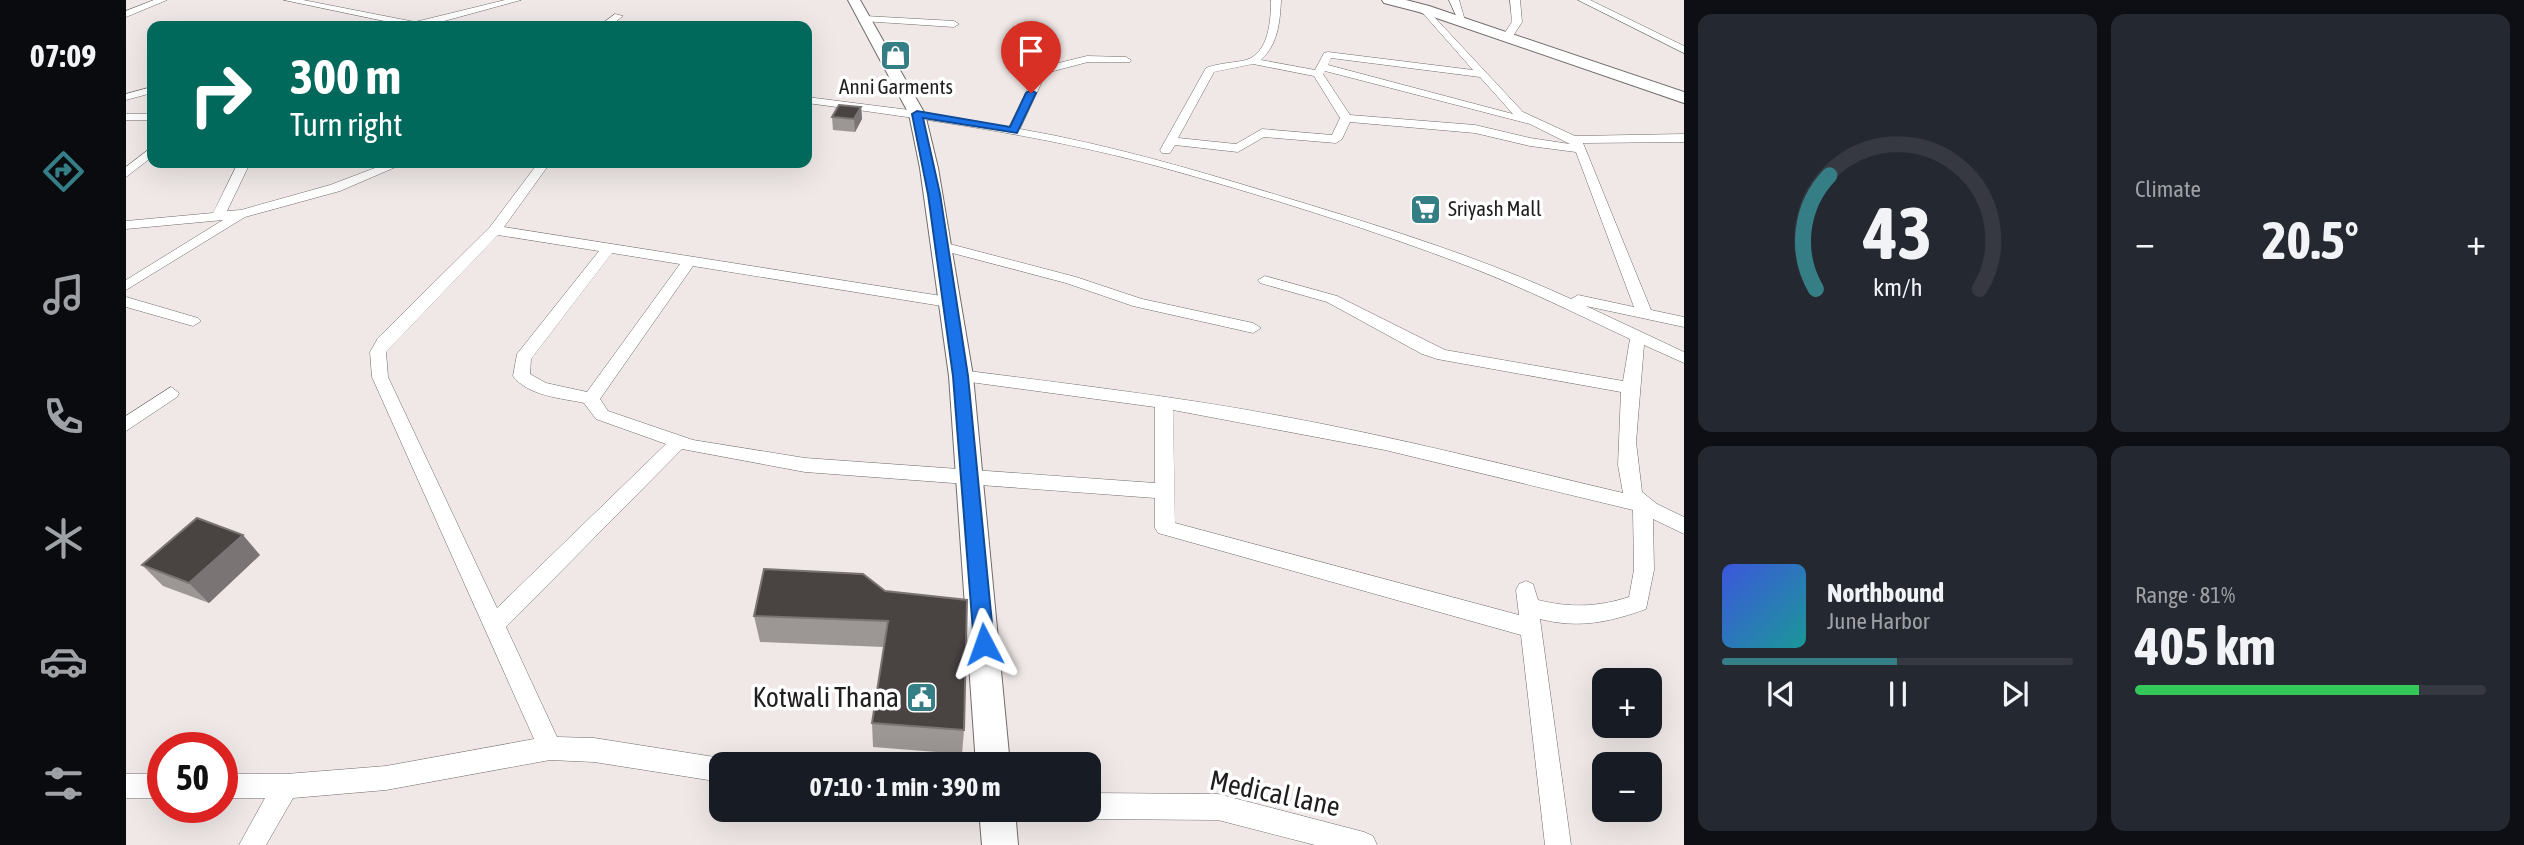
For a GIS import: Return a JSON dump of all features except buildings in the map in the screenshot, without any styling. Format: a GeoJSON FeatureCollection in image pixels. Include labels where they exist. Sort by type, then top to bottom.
{"type":"FeatureCollection","features":[{"type":"Feature","properties":{"kind":"main road"},"geometry":{"type":"LineString","coordinates":[[1389,0],[1424,9],[1684,98]]}},
{"type":"Feature","properties":{"kind":"main road"},"geometry":{"type":"LineString","coordinates":[[860,10],[917,114],[942,246],[948,302],[961,376],[971,477],[992,752]]}},
{"type":"Feature","properties":{"kind":"main road"},"geometry":{"type":"LineString","coordinates":[[998,822],[1000,845]]}},
{"type":"Feature","properties":{"kind":"street"},"geometry":{"type":"LineString","coordinates":[[126,14],[162,0]]}},
{"type":"Feature","properties":{"kind":"street"},"geometry":{"type":"LineString","coordinates":[[289,0],[398,21]]}},
{"type":"Feature","properties":{"kind":"street"},"geometry":{"type":"LineString","coordinates":[[321,6],[334,0]]}},
{"type":"Feature","properties":{"kind":"street"},"geometry":{"type":"LineString","coordinates":[[434,21],[516,0]]}},
{"type":"Feature","properties":{"kind":"street"},"geometry":{"type":"LineString","coordinates":[[1252,61],[1263,53],[1271,36],[1276,0]]}},
{"type":"Feature","properties":{"kind":"street"},"geometry":{"type":"LineString","coordinates":[[1454,0],[1463,22]]}},
{"type":"Feature","properties":{"kind":"street"},"geometry":{"type":"LineString","coordinates":[[1507,37],[1517,22],[1516,0]]}},
{"type":"Feature","properties":{"kind":"street"},"geometry":{"type":"LineString","coordinates":[[1583,0],[1684,50]]}},
{"type":"Feature","properties":{"kind":"street"},"geometry":{"type":"LineString","coordinates":[[1424,9],[1520,114],[1577,144],[1645,315]]}},
{"type":"Feature","properties":{"kind":"street"},"geometry":{"type":"LineString","coordinates":[[860,10],[954,24]]}},
{"type":"Feature","properties":{"kind":"street"},"geometry":{"type":"LineString","coordinates":[[611,21],[618,16]]}},
{"type":"Feature","properties":{"kind":"street"},"geometry":{"type":"LineString","coordinates":[[1320,70],[1328,55],[1482,74]]}},
{"type":"Feature","properties":{"kind":"street"},"geometry":{"type":"LineString","coordinates":[[1013,131],[1042,70],[1087,59],[1126,60]]}},
{"type":"Feature","properties":{"kind":"street"},"geometry":{"type":"LineString","coordinates":[[1159,163],[1210,70],[1252,61],[1404,85],[1441,99],[1532,122]]}},
{"type":"Feature","properties":{"kind":"street"},"geometry":{"type":"LineString","coordinates":[[1320,70],[1346,118]]}},
{"type":"Feature","properties":{"kind":"street"},"geometry":{"type":"LineString","coordinates":[[126,97],[147,91]]}},
{"type":"Feature","properties":{"kind":"street"},"geometry":{"type":"LineString","coordinates":[[812,102],[917,114],[1013,131],[1159,163],[1403,239],[1543,292],[1684,358]]}},
{"type":"Feature","properties":{"kind":"street"},"geometry":{"type":"LineString","coordinates":[[126,117],[147,117]]}},
{"type":"Feature","properties":{"kind":"street"},"geometry":{"type":"LineString","coordinates":[[1171,141],[1238,148],[1262,133],[1336,139],[1346,118]]}},
{"type":"Feature","properties":{"kind":"street"},"geometry":{"type":"LineString","coordinates":[[1346,118],[1475,129],[1530,142],[1577,144],[1684,138]]}},
{"type":"Feature","properties":{"kind":"street"},"geometry":{"type":"LineString","coordinates":[[126,173],[147,155]]}},
{"type":"Feature","properties":{"kind":"street"},"geometry":{"type":"LineString","coordinates":[[218,217],[242,168]]}},
{"type":"Feature","properties":{"kind":"street"},"geometry":{"type":"LineString","coordinates":[[126,225],[242,214],[335,188],[386,168]]}},
{"type":"Feature","properties":{"kind":"street"},"geometry":{"type":"LineString","coordinates":[[540,168],[495,230],[384,342],[378,352],[377,365],[400,424],[550,748]]}},
{"type":"Feature","properties":{"kind":"street"},"geometry":{"type":"LineString","coordinates":[[126,286],[242,214]]}},
{"type":"Feature","properties":{"kind":"street"},"geometry":{"type":"LineString","coordinates":[[495,230],[948,302]]}},
{"type":"Feature","properties":{"kind":"street"},"geometry":{"type":"LineString","coordinates":[[942,246],[1071,280],[1138,303],[1253,328]]}},
{"type":"Feature","properties":{"kind":"street"},"geometry":{"type":"LineString","coordinates":[[591,399],[541,388],[521,376],[520,368],[523,358],[608,249]]}},
{"type":"Feature","properties":{"kind":"street"},"geometry":{"type":"LineString","coordinates":[[591,399],[689,262]]}},
{"type":"Feature","properties":{"kind":"street"},"geometry":{"type":"LineString","coordinates":[[1265,281],[1332,299],[1427,350],[1443,355],[1631,388]]}},
{"type":"Feature","properties":{"kind":"street"},"geometry":{"type":"LineString","coordinates":[[1543,292],[1684,322]]}},
{"type":"Feature","properties":{"kind":"street"},"geometry":{"type":"LineString","coordinates":[[126,302],[193,321]]}},
{"type":"Feature","properties":{"kind":"street"},"geometry":{"type":"LineString","coordinates":[[1164,403],[1165,528],[1562,616],[1600,616],[1639,603],[1644,570],[1643,505],[1631,493],[1626,447],[1638,337]]}},
{"type":"Feature","properties":{"kind":"street"},"geometry":{"type":"LineString","coordinates":[[961,376],[1231,413],[1447,457],[1643,505],[1684,526]]}},
{"type":"Feature","properties":{"kind":"street"},"geometry":{"type":"LineString","coordinates":[[126,425],[170,393]]}},
{"type":"Feature","properties":{"kind":"street"},"geometry":{"type":"LineString","coordinates":[[591,399],[602,415],[679,442],[805,465],[1164,491]]}},
{"type":"Feature","properties":{"kind":"street"},"geometry":{"type":"LineString","coordinates":[[493,626],[679,442]]}},
{"type":"Feature","properties":{"kind":"street"},"geometry":{"type":"LineString","coordinates":[[1529,609],[1558,845]]}},
{"type":"Feature","properties":{"kind":"street"},"geometry":{"type":"LineString","coordinates":[[238,786],[286,786],[386,778],[550,748],[594,750],[709,768]]}},
{"type":"Feature","properties":{"kind":"street"},"geometry":{"type":"LineString","coordinates":[[253,845],[286,786]]}},
{"type":"Feature","properties":{"kind":"street"},"geometry":{"type":"LineString","coordinates":[[129,789],[147,787]]}},
{"type":"Feature","properties":{"kind":"street","name":"Medical lane"},"geometry":{"type":"LineString","coordinates":[[1101,806],[1218,807],[1364,845]]}},
{"type":"Feature","properties":{"kind":"place","name":"Anni Garments"},"geometry":{"type":"Point","coordinates":[896,55]}},
{"type":"Feature","properties":{"kind":"place","name":"Sriyash Mall"},"geometry":{"type":"Point","coordinates":[1425,209]}},
{"type":"Feature","properties":{"kind":"place","name":"Kotwali Thana"},"geometry":{"type":"Point","coordinates":[922,697]}},
{"type":"Feature","properties":{"kind":"route"},"geometry":{"type":"LineString","coordinates":[[984,644],[961,376],[934,194],[917,114],[1013,131],[1031,93]]}}]}
